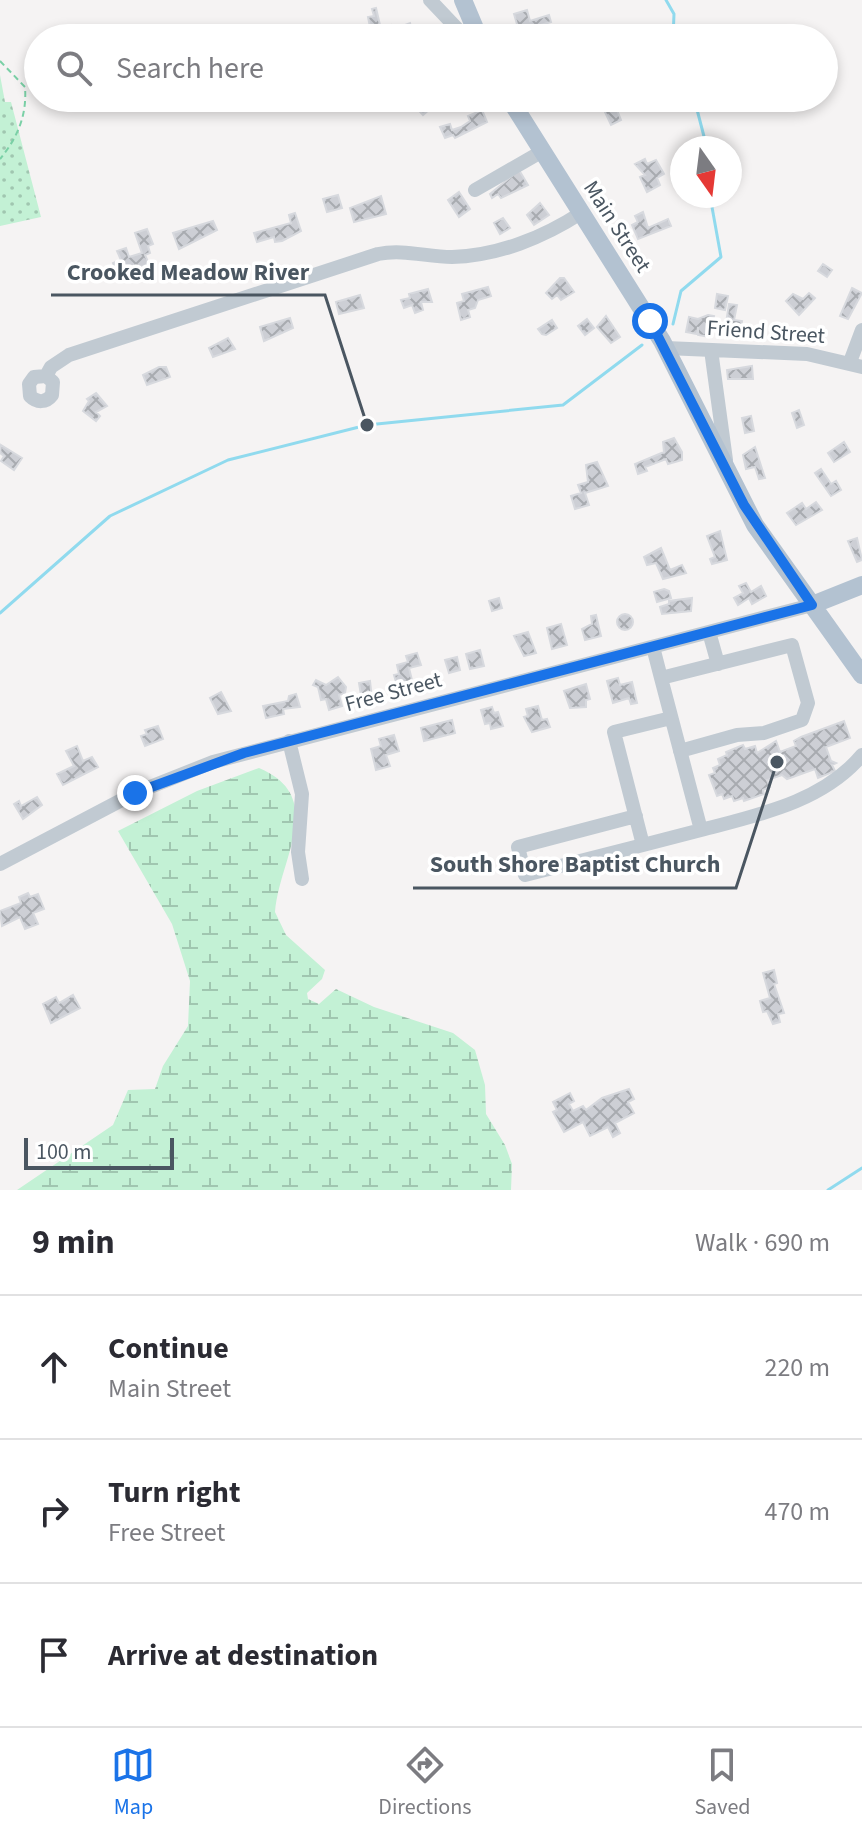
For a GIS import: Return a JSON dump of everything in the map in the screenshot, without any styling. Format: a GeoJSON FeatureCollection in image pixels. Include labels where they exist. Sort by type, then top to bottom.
{"type":"FeatureCollection","features":[{"type":"Feature","properties":{"kind":"main road"},"geometry":{"type":"LineString","coordinates":[[463,0],[473,24]]}},
{"type":"Feature","properties":{"kind":"main road","name":"Main Street"},"geometry":{"type":"LineString","coordinates":[[517,112],[666,348],[755,525],[862,675]]}},
{"type":"Feature","properties":{"kind":"main road"},"geometry":{"type":"LineString","coordinates":[[812,605],[862,585]]}},
{"type":"Feature","properties":{"kind":"street"},"geometry":{"type":"LineString","coordinates":[[430,0],[453,24]]}},
{"type":"Feature","properties":{"kind":"street"},"geometry":{"type":"LineString","coordinates":[[475,190],[541,152]]}},
{"type":"Feature","properties":{"kind":"street"},"geometry":{"type":"LineString","coordinates":[[46,376],[51,367],[69,355],[378,254],[406,251],[452,257],[480,253],[540,237],[581,213]]}},
{"type":"Feature","properties":{"kind":"street"},"geometry":{"type":"LineString","coordinates":[[856,365],[862,330]]}},
{"type":"Feature","properties":{"kind":"street","name":"Friend Street"},"geometry":{"type":"LineString","coordinates":[[666,348],[807,354],[856,365]]}},
{"type":"Feature","properties":{"kind":"street","name":"Main Street"},"geometry":{"type":"LineString","coordinates":[[711,350],[727,472]]}},
{"type":"Feature","properties":{"kind":"street"},"geometry":{"type":"LineString","coordinates":[[705,424],[717,415],[719,409]]}},
{"type":"Feature","properties":{"kind":"street","name":"Free Street"},"geometry":{"type":"LineString","coordinates":[[0,864],[158,783],[289,741],[812,605]]}},
{"type":"Feature","properties":{"kind":"street"},"geometry":{"type":"LineString","coordinates":[[709,632],[718,664]]}},
{"type":"Feature","properties":{"kind":"street"},"geometry":{"type":"LineString","coordinates":[[661,678],[792,645],[808,703],[806,715],[796,725],[680,751]]}},
{"type":"Feature","properties":{"kind":"street"},"geometry":{"type":"LineString","coordinates":[[653,647],[701,830]]}},
{"type":"Feature","properties":{"kind":"street"},"geometry":{"type":"LineString","coordinates":[[643,845],[614,732],[671,718]]}},
{"type":"Feature","properties":{"kind":"street"},"geometry":{"type":"LineString","coordinates":[[289,741],[302,794],[298,852],[302,879]]}},
{"type":"Feature","properties":{"kind":"street"},"geometry":{"type":"LineString","coordinates":[[636,816],[518,847],[525,875],[776,810],[840,777],[862,755]]}},
{"type":"Feature","properties":{"kind":"path"},"geometry":{"type":"LineString","coordinates":[[0,61],[24,86]]}},
{"type":"Feature","properties":{"kind":"path"},"geometry":{"type":"LineString","coordinates":[[0,159],[16,139],[24,109]]}},
{"type":"Feature","properties":{"kind":"green space"},"geometry":{"type":"Polygon","coordinates":[[[0,75],[5,102],[11,102],[41,217],[0,226],[0,75]]]}},
{"type":"Feature","properties":{"kind":"green space"},"geometry":{"type":"Polygon","coordinates":[[[259,768],[280,780],[291,795],[295,812],[290,851],[275,912],[286,935],[325,970],[322,979],[307,993],[308,999],[319,1004],[336,989],[374,1007],[453,1033],[475,1050],[485,1085],[486,1114],[505,1145],[512,1164],[511,1190],[17,1190],[113,1125],[128,1090],[155,1089],[163,1066],[188,1026],[190,981],[172,924],[118,831],[197,791],[259,768]]]}},
{"type":"Feature","properties":{"kind":"building"},"geometry":{"type":"Polygon","coordinates":[[[376,8],[380,24],[369,24],[368,17],[374,16],[372,9],[376,8]]]}},
{"type":"Feature","properties":{"kind":"building"},"geometry":{"type":"Polygon","coordinates":[[[527,10],[530,21],[549,15],[551,22],[517,24],[514,14],[527,10]]]}},
{"type":"Feature","properties":{"kind":"building"},"geometry":{"type":"Polygon","coordinates":[[[483,112],[487,122],[455,138],[453,135],[445,138],[440,127],[450,124],[452,130],[461,127],[470,121],[468,116],[483,112]]]}},
{"type":"Feature","properties":{"kind":"building"},"geometry":{"type":"Polygon","coordinates":[[[605,112],[618,112],[621,120],[611,125],[605,112]]]}},
{"type":"Feature","properties":{"kind":"building"},"geometry":{"type":"Polygon","coordinates":[[[645,159],[647,164],[656,160],[664,174],[657,178],[660,185],[647,192],[640,177],[645,175],[635,164],[645,159]]]}},
{"type":"Feature","properties":{"kind":"building"},"geometry":{"type":"Polygon","coordinates":[[[519,170],[528,185],[501,198],[498,194],[492,198],[490,194],[519,170]]]}},
{"type":"Feature","properties":{"kind":"building"},"geometry":{"type":"Polygon","coordinates":[[[459,192],[470,209],[459,217],[448,200],[459,192]]]}},
{"type":"Feature","properties":{"kind":"building"},"geometry":{"type":"Polygon","coordinates":[[[338,195],[342,208],[327,212],[323,199],[338,195]]]}},
{"type":"Feature","properties":{"kind":"building"},"geometry":{"type":"Polygon","coordinates":[[[381,196],[386,214],[354,222],[350,208],[381,196]]]}},
{"type":"Feature","properties":{"kind":"building"},"geometry":{"type":"Polygon","coordinates":[[[540,203],[549,215],[534,225],[527,215],[540,203]]]}},
{"type":"Feature","properties":{"kind":"building"},"geometry":{"type":"Polygon","coordinates":[[[643,212],[648,228],[668,219],[671,226],[638,239],[632,225],[638,222],[635,216],[643,212]]]}},
{"type":"Feature","properties":{"kind":"building"},"geometry":{"type":"Polygon","coordinates":[[[295,213],[301,231],[282,241],[275,242],[274,237],[257,242],[254,233],[291,223],[289,215],[295,213]]]}},
{"type":"Feature","properties":{"kind":"building"},"geometry":{"type":"Polygon","coordinates":[[[503,218],[510,228],[500,234],[494,223],[503,218]]]}},
{"type":"Feature","properties":{"kind":"building"},"geometry":{"type":"Polygon","coordinates":[[[213,221],[217,230],[179,249],[173,233],[213,221]]]}},
{"type":"Feature","properties":{"kind":"building"},"geometry":{"type":"Polygon","coordinates":[[[147,229],[153,244],[148,246],[150,253],[145,255],[149,264],[118,276],[113,263],[121,260],[117,251],[126,248],[129,257],[142,253],[135,233],[147,229]]]}},
{"type":"Feature","properties":{"kind":"building"},"geometry":{"type":"Polygon","coordinates":[[[823,264],[832,270],[827,277],[818,271],[823,264]]]}},
{"type":"Feature","properties":{"kind":"building"},"geometry":{"type":"Polygon","coordinates":[[[560,278],[564,278],[574,292],[561,300],[557,295],[552,299],[546,293],[560,278]]]}},
{"type":"Feature","properties":{"kind":"building"},"geometry":{"type":"Polygon","coordinates":[[[488,287],[491,296],[478,300],[475,308],[468,310],[470,317],[461,320],[457,303],[464,301],[462,294],[488,287]]]}},
{"type":"Feature","properties":{"kind":"building"},"geometry":{"type":"Polygon","coordinates":[[[852,288],[862,293],[848,319],[840,316],[852,288]]]}},
{"type":"Feature","properties":{"kind":"building"},"geometry":{"type":"Polygon","coordinates":[[[428,289],[432,302],[421,302],[423,310],[415,313],[412,305],[404,308],[401,300],[410,298],[409,294],[428,289]]]}},
{"type":"Feature","properties":{"kind":"building"},"geometry":{"type":"Polygon","coordinates":[[[809,293],[815,298],[799,315],[786,301],[793,294],[803,299],[809,293]]]}},
{"type":"Feature","properties":{"kind":"building"},"geometry":{"type":"Polygon","coordinates":[[[717,294],[728,296],[725,310],[715,308],[717,294]]]}},
{"type":"Feature","properties":{"kind":"building"},"geometry":{"type":"Polygon","coordinates":[[[360,295],[364,308],[339,314],[336,302],[360,295]]]}},
{"type":"Feature","properties":{"kind":"building"},"geometry":{"type":"Polygon","coordinates":[[[729,304],[737,305],[734,320],[742,321],[740,334],[725,329],[729,304]]]}},
{"type":"Feature","properties":{"kind":"building"},"geometry":{"type":"Polygon","coordinates":[[[606,316],[620,337],[611,343],[597,327],[606,316]]]}},
{"type":"Feature","properties":{"kind":"building"},"geometry":{"type":"Polygon","coordinates":[[[714,316],[710,337],[698,335],[698,327],[697,334],[686,332],[689,317],[698,319],[714,316]]]}},
{"type":"Feature","properties":{"kind":"building"},"geometry":{"type":"Polygon","coordinates":[[[290,318],[293,328],[264,341],[260,327],[290,318]]]}},
{"type":"Feature","properties":{"kind":"building"},"geometry":{"type":"Polygon","coordinates":[[[587,319],[594,328],[585,335],[578,326],[587,319]]]}},
{"type":"Feature","properties":{"kind":"building"},"geometry":{"type":"Polygon","coordinates":[[[552,320],[557,328],[546,335],[542,334],[538,329],[552,320]]]}},
{"type":"Feature","properties":{"kind":"building"},"geometry":{"type":"Polygon","coordinates":[[[228,338],[235,349],[213,357],[209,348],[228,338]]]}},
{"type":"Feature","properties":{"kind":"building"},"geometry":{"type":"Polygon","coordinates":[[[752,366],[753,379],[728,379],[727,370],[752,366]]]}},
{"type":"Feature","properties":{"kind":"building"},"geometry":{"type":"Polygon","coordinates":[[[166,367],[170,377],[147,385],[143,375],[166,367]]]}},
{"type":"Feature","properties":{"kind":"building"},"geometry":{"type":"Polygon","coordinates":[[[96,393],[107,406],[96,412],[100,416],[96,421],[83,411],[89,401],[87,399],[96,393]]]}},
{"type":"Feature","properties":{"kind":"building"},"geometry":{"type":"Polygon","coordinates":[[[799,410],[804,425],[797,428],[792,413],[799,410]]]}},
{"type":"Feature","properties":{"kind":"building"},"geometry":{"type":"Polygon","coordinates":[[[751,416],[754,431],[745,433],[742,418],[751,416]]]}},
{"type":"Feature","properties":{"kind":"building"},"geometry":{"type":"Polygon","coordinates":[[[674,438],[682,452],[682,460],[668,464],[666,459],[645,467],[647,471],[638,474],[635,464],[664,452],[663,442],[674,438]]]}},
{"type":"Feature","properties":{"kind":"building"},"geometry":{"type":"Polygon","coordinates":[[[844,442],[850,452],[834,462],[828,453],[844,442]]]}},
{"type":"Feature","properties":{"kind":"building"},"geometry":{"type":"Polygon","coordinates":[[[1,445],[22,458],[14,470],[1,461],[4,456],[0,453],[1,445]]]}},
{"type":"Feature","properties":{"kind":"building"},"geometry":{"type":"Polygon","coordinates":[[[755,447],[765,478],[759,479],[755,467],[746,469],[743,455],[755,447]]]}},
{"type":"Feature","properties":{"kind":"building"},"geometry":{"type":"Polygon","coordinates":[[[597,462],[608,486],[585,493],[589,505],[575,509],[571,496],[581,493],[578,485],[588,482],[586,465],[597,462]]]}},
{"type":"Feature","properties":{"kind":"building"},"geometry":{"type":"Polygon","coordinates":[[[821,469],[831,484],[836,481],[841,490],[831,496],[815,473],[821,469]]]}},
{"type":"Feature","properties":{"kind":"building"},"geometry":{"type":"Polygon","coordinates":[[[816,502],[822,510],[796,525],[787,513],[802,503],[806,509],[816,502]]]}},
{"type":"Feature","properties":{"kind":"building"},"geometry":{"type":"Polygon","coordinates":[[[720,531],[727,560],[712,564],[710,559],[715,557],[707,536],[720,531]]]}},
{"type":"Feature","properties":{"kind":"building"},"geometry":{"type":"Polygon","coordinates":[[[857,538],[862,560],[857,562],[848,541],[857,538]]]}},
{"type":"Feature","properties":{"kind":"building"},"geometry":{"type":"Polygon","coordinates":[[[661,548],[670,570],[682,565],[686,573],[663,579],[656,563],[647,565],[644,557],[661,548]]]}},
{"type":"Feature","properties":{"kind":"building"},"geometry":{"type":"Polygon","coordinates":[[[746,583],[751,592],[761,586],[766,596],[752,604],[749,598],[738,605],[734,598],[743,593],[739,586],[746,583]]]}},
{"type":"Feature","properties":{"kind":"building"},"geometry":{"type":"Polygon","coordinates":[[[669,591],[671,598],[657,602],[654,592],[669,591]]]}},
{"type":"Feature","properties":{"kind":"building"},"geometry":{"type":"Polygon","coordinates":[[[499,598],[502,608],[492,611],[489,601],[499,598]]]}},
{"type":"Feature","properties":{"kind":"building"},"geometry":{"type":"Polygon","coordinates":[[[692,598],[691,611],[662,614],[660,607],[669,604],[669,601],[692,598]]]}},
{"type":"Feature","properties":{"kind":"building"},"geometry":{"type":"Polygon","coordinates":[[[625,614],[631,616],[631,628],[625,630],[619,628],[617,622],[619,616],[625,614]]]}},
{"type":"Feature","properties":{"kind":"building"},"geometry":{"type":"Polygon","coordinates":[[[596,615],[601,636],[585,640],[582,629],[592,624],[591,616],[596,615]]]}},
{"type":"Feature","properties":{"kind":"building"},"geometry":{"type":"Polygon","coordinates":[[[561,624],[567,645],[552,649],[547,628],[561,624]]]}},
{"type":"Feature","properties":{"kind":"building"},"geometry":{"type":"Polygon","coordinates":[[[528,632],[536,653],[524,656],[514,636],[528,632]]]}},
{"type":"Feature","properties":{"kind":"building"},"geometry":{"type":"Polygon","coordinates":[[[480,650],[484,666],[470,669],[466,654],[480,650]]]}},
{"type":"Feature","properties":{"kind":"building"},"geometry":{"type":"Polygon","coordinates":[[[417,653],[421,665],[409,668],[413,684],[398,689],[394,675],[399,674],[397,665],[408,662],[406,656],[417,653]]]}},
{"type":"Feature","properties":{"kind":"building"},"geometry":{"type":"Polygon","coordinates":[[[457,657],[460,670],[449,673],[445,660],[457,657]]]}},
{"type":"Feature","properties":{"kind":"building"},"geometry":{"type":"Polygon","coordinates":[[[338,677],[346,687],[345,693],[339,695],[342,706],[329,710],[326,699],[321,700],[318,687],[313,685],[316,680],[326,685],[338,677]]]}},
{"type":"Feature","properties":{"kind":"building"},"geometry":{"type":"Polygon","coordinates":[[[618,678],[620,685],[632,682],[637,703],[631,704],[629,698],[613,703],[607,681],[618,678]]]}},
{"type":"Feature","properties":{"kind":"building"},"geometry":{"type":"Polygon","coordinates":[[[370,681],[372,699],[362,701],[359,683],[370,681]]]}},
{"type":"Feature","properties":{"kind":"building"},"geometry":{"type":"Polygon","coordinates":[[[586,684],[590,699],[586,700],[586,707],[570,708],[564,691],[586,684]]]}},
{"type":"Feature","properties":{"kind":"building"},"geometry":{"type":"Polygon","coordinates":[[[221,692],[231,711],[218,714],[210,698],[221,692]]]}},
{"type":"Feature","properties":{"kind":"building"},"geometry":{"type":"Polygon","coordinates":[[[296,694],[300,707],[283,709],[284,714],[266,718],[263,706],[288,701],[289,696],[296,694]]]}},
{"type":"Feature","properties":{"kind":"building"},"geometry":{"type":"Polygon","coordinates":[[[538,706],[542,720],[547,719],[550,727],[532,732],[524,717],[528,716],[526,709],[538,706]]]}},
{"type":"Feature","properties":{"kind":"building"},"geometry":{"type":"Polygon","coordinates":[[[492,707],[494,713],[498,712],[503,726],[491,729],[490,723],[485,724],[481,710],[492,707]]]}},
{"type":"Feature","properties":{"kind":"building"},"geometry":{"type":"Polygon","coordinates":[[[452,720],[455,733],[424,741],[421,728],[452,720]]]}},
{"type":"Feature","properties":{"kind":"building"},"geometry":{"type":"Polygon","coordinates":[[[844,721],[850,738],[826,747],[831,761],[836,763],[832,765],[835,771],[818,778],[815,769],[787,779],[782,775],[767,780],[770,787],[763,790],[764,794],[744,801],[743,798],[734,801],[732,796],[724,799],[722,794],[717,796],[709,775],[715,773],[713,768],[720,765],[718,759],[727,755],[726,752],[743,745],[745,749],[755,746],[757,753],[776,741],[780,752],[796,746],[794,741],[801,737],[844,721]]]}},
{"type":"Feature","properties":{"kind":"building"},"geometry":{"type":"Polygon","coordinates":[[[158,726],[163,739],[145,746],[141,736],[147,734],[145,730],[158,726]]]}},
{"type":"Feature","properties":{"kind":"building"},"geometry":{"type":"Polygon","coordinates":[[[394,735],[399,751],[386,755],[390,766],[376,770],[371,749],[381,746],[379,739],[394,735]]]}},
{"type":"Feature","properties":{"kind":"building"},"geometry":{"type":"Polygon","coordinates":[[[77,746],[83,761],[92,757],[98,767],[63,785],[57,774],[74,766],[66,751],[77,746]]]}},
{"type":"Feature","properties":{"kind":"building"},"geometry":{"type":"Polygon","coordinates":[[[37,797],[42,805],[23,819],[14,804],[19,801],[21,806],[37,797]]]}},
{"type":"Feature","properties":{"kind":"building"},"geometry":{"type":"Polygon","coordinates":[[[28,893],[30,897],[38,894],[44,909],[33,913],[38,924],[25,929],[20,917],[2,926],[0,911],[21,903],[19,897],[28,893]]]}},
{"type":"Feature","properties":{"kind":"building"},"geometry":{"type":"Polygon","coordinates":[[[774,970],[777,983],[774,984],[784,1013],[778,1014],[780,1022],[773,1024],[767,1011],[763,1012],[760,1001],[770,998],[763,973],[774,970]]]}},
{"type":"Feature","properties":{"kind":"building"},"geometry":{"type":"Polygon","coordinates":[[[73,995],[80,1008],[51,1023],[43,1004],[56,997],[59,1003],[73,995]]]}},
{"type":"Feature","properties":{"kind":"building"},"geometry":{"type":"Polygon","coordinates":[[[629,1089],[634,1099],[628,1102],[634,1113],[615,1123],[620,1133],[613,1137],[608,1127],[590,1136],[583,1122],[564,1132],[553,1112],[557,1110],[553,1102],[570,1093],[574,1101],[569,1104],[573,1111],[583,1106],[586,1110],[602,1098],[629,1089]]]}},
{"type":"Feature","properties":{"kind":"waterway"},"geometry":{"type":"LineString","coordinates":[[666,0],[674,14],[674,24]]}},
{"type":"Feature","properties":{"kind":"waterway"},"geometry":{"type":"LineString","coordinates":[[698,112],[704,136]]}},
{"type":"Feature","properties":{"kind":"waterway"},"geometry":{"type":"LineString","coordinates":[[673,324],[681,291],[721,257],[712,208]]}},
{"type":"Feature","properties":{"kind":"waterway"},"geometry":{"type":"LineString","coordinates":[[0,613],[110,516],[228,460],[367,425],[563,405],[642,345]]}},
{"type":"Feature","properties":{"kind":"waterway"},"geometry":{"type":"LineString","coordinates":[[828,1190],[862,1168]]}},
{"type":"Feature","properties":{"kind":"place","name":"Crooked Meadow River"},"geometry":{"type":"Point","coordinates":[367,425]}},
{"type":"Feature","properties":{"kind":"place","name":"South Shore Baptist Church"},"geometry":{"type":"Point","coordinates":[777,762]}},
{"type":"Feature","properties":{"kind":"route"},"geometry":{"type":"LineString","coordinates":[[135,793],[184,772],[244,753],[812,605],[755,525],[650,321]]}}]}
